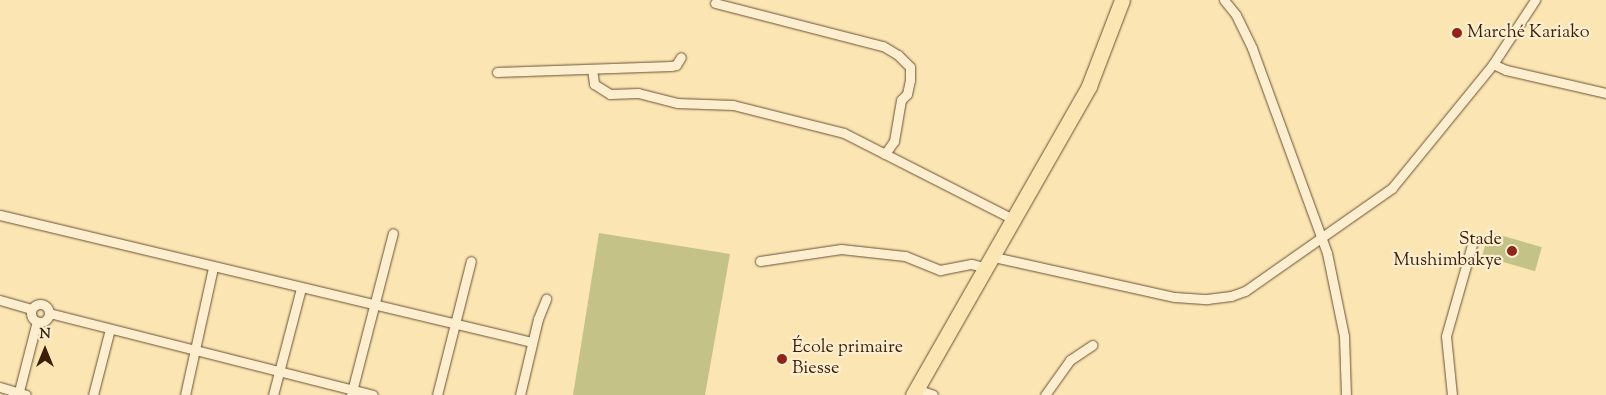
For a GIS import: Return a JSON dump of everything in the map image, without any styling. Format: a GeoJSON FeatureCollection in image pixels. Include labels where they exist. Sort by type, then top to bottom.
{"type":"FeatureCollection","features":[{"type":"Feature","properties":{"kind":"highway"},"geometry":{"type":"LineString","coordinates":[[915,392],[991,262],[1012,219],[1089,86],[1122,0]]}},
{"type":"Feature","properties":{"kind":"street"},"geometry":{"type":"LineString","coordinates":[[1224,0],[1236,15],[1252,48],[1327,252],[1342,323],[1346,395]]}},
{"type":"Feature","properties":{"kind":"street"},"geometry":{"type":"LineString","coordinates":[[760,261],[841,249],[905,256],[940,270],[991,262],[1176,297],[1207,299],[1231,296],[1245,291],[1297,252],[1321,239],[1392,188],[1493,64],[1535,0]]}},
{"type":"Feature","properties":{"kind":"street"},"geometry":{"type":"LineString","coordinates":[[715,3],[884,46],[898,55],[910,68],[910,80],[900,107],[894,141],[885,154]]}},
{"type":"Feature","properties":{"kind":"street"},"geometry":{"type":"LineString","coordinates":[[498,72],[671,66],[676,65],[681,57]]}},
{"type":"Feature","properties":{"kind":"street"},"geometry":{"type":"LineString","coordinates":[[1493,64],[1506,70],[1606,93]]}},
{"type":"Feature","properties":{"kind":"street"},"geometry":{"type":"LineString","coordinates":[[592,69],[594,84],[610,94],[638,93],[677,103],[740,107],[844,133],[1012,219]]}},
{"type":"Feature","properties":{"kind":"street"},"geometry":{"type":"LineString","coordinates":[[0,216],[213,268],[532,342]]}},
{"type":"Feature","properties":{"kind":"street"},"geometry":{"type":"LineString","coordinates":[[352,392],[393,234]]}},
{"type":"Feature","properties":{"kind":"street"},"geometry":{"type":"LineString","coordinates":[[1452,395],[1446,336],[1473,241]]}},
{"type":"Feature","properties":{"kind":"street"},"geometry":{"type":"LineString","coordinates":[[437,395],[470,262]]}},
{"type":"Feature","properties":{"kind":"street"},"geometry":{"type":"LineString","coordinates":[[185,395],[213,268]]}},
{"type":"Feature","properties":{"kind":"street"},"geometry":{"type":"LineString","coordinates":[[273,395],[301,288]]}},
{"type":"Feature","properties":{"kind":"street"},"geometry":{"type":"LineString","coordinates":[[0,300],[31,309],[42,304],[49,313],[279,371],[352,392],[373,395]]}},
{"type":"Feature","properties":{"kind":"street"},"geometry":{"type":"LineString","coordinates":[[520,395],[532,342],[546,300]]}},
{"type":"Feature","properties":{"kind":"street"},"geometry":{"type":"LineString","coordinates":[[31,309],[31,315],[37,322]]}},
{"type":"Feature","properties":{"kind":"street"},"geometry":{"type":"LineString","coordinates":[[37,322],[44,321],[49,313]]}},
{"type":"Feature","properties":{"kind":"street"},"geometry":{"type":"LineString","coordinates":[[0,387],[21,394],[37,322]]}},
{"type":"Feature","properties":{"kind":"street"},"geometry":{"type":"LineString","coordinates":[[93,395],[110,329]]}},
{"type":"Feature","properties":{"kind":"street"},"geometry":{"type":"LineString","coordinates":[[1050,394],[1070,360],[1092,345]]}},
{"type":"Feature","properties":{"kind":"street"},"geometry":{"type":"LineString","coordinates":[[915,392],[933,395]]}},
{"type":"Feature","properties":{"kind":"shaded area","name":"Stade Mushimbakye"},"geometry":{"type":"Polygon","coordinates":[[[1489,232],[1542,247],[1535,271],[1482,256],[1489,232]]]}},
{"type":"Feature","properties":{"kind":"shaded area"},"geometry":{"type":"Polygon","coordinates":[[[599,233],[730,254],[705,395],[573,395],[599,233]]]}},
{"type":"Feature","properties":{"kind":"place","name":"Marché Kariako"},"geometry":{"type":"Point","coordinates":[1457,33]}},
{"type":"Feature","properties":{"kind":"place","name":"Stade Mushimbakye"},"geometry":{"type":"Point","coordinates":[1512,251]}},
{"type":"Feature","properties":{"kind":"place","name":"École primaire Biesse"},"geometry":{"type":"Point","coordinates":[782,359]}}]}
